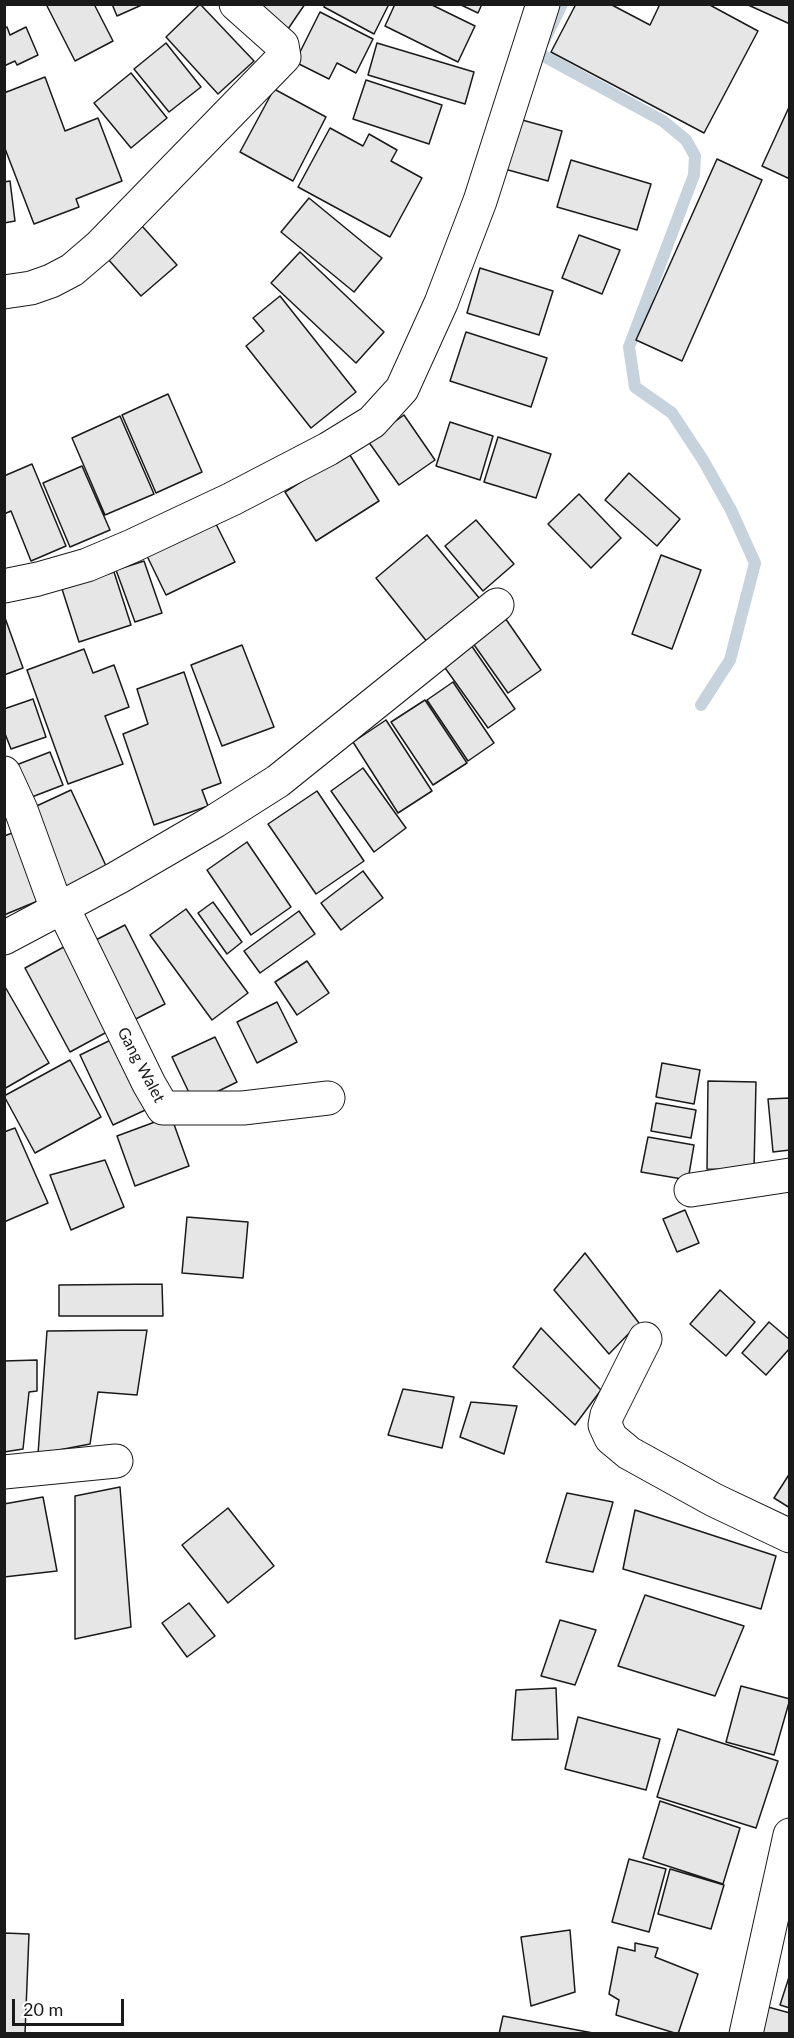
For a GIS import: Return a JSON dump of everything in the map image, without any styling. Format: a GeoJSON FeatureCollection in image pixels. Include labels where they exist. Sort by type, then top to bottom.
{"type":"FeatureCollection","features":[{"type":"Feature","properties":{"kind":"street"},"geometry":{"type":"LineString","coordinates":[[4,292],[31,288],[72,270],[100,246],[284,57],[282,45],[236,4]]}},
{"type":"Feature","properties":{"kind":"street"},"geometry":{"type":"LineString","coordinates":[[4,586],[87,565],[132,546],[242,494],[328,449],[372,422],[402,389],[441,303],[480,201],[543,4]]}},
{"type":"Feature","properties":{"kind":"street"},"geometry":{"type":"LineString","coordinates":[[4,938],[117,878],[278,781],[497,605]]}},
{"type":"Feature","properties":{"kind":"street"},"geometry":{"type":"LineString","coordinates":[[4,773],[60,907]]}},
{"type":"Feature","properties":{"kind":"street","name":"Gang Walet"},"geometry":{"type":"LineString","coordinates":[[60,907],[163,1108],[243,1108],[328,1098]]}},
{"type":"Feature","properties":{"kind":"street"},"geometry":{"type":"LineString","coordinates":[[691,1190],[789,1175]]}},
{"type":"Feature","properties":{"kind":"street"},"geometry":{"type":"LineString","coordinates":[[645,1339],[607,1415],[605,1425],[611,1438],[629,1453],[714,1500],[789,1536]]}},
{"type":"Feature","properties":{"kind":"street"},"geometry":{"type":"LineString","coordinates":[[4,1472],[116,1461]]}},
{"type":"Feature","properties":{"kind":"street"},"geometry":{"type":"LineString","coordinates":[[746,2034],[789,1835]]}},
{"type":"Feature","properties":{"kind":"building"},"geometry":{"type":"Polygon","coordinates":[[[46,4],[94,4],[113,41],[75,61],[46,4]]]}},
{"type":"Feature","properties":{"kind":"building"},"geometry":{"type":"Polygon","coordinates":[[[112,4],[144,4],[117,16],[112,4]]]}},
{"type":"Feature","properties":{"kind":"building"},"geometry":{"type":"Polygon","coordinates":[[[200,4],[254,61],[218,94],[166,37],[200,4]]]}},
{"type":"Feature","properties":{"kind":"building"},"geometry":{"type":"Polygon","coordinates":[[[253,4],[305,4],[288,29],[253,4]]]}},
{"type":"Feature","properties":{"kind":"building"},"geometry":{"type":"Polygon","coordinates":[[[325,4],[389,4],[374,34],[324,7],[325,4]]]}},
{"type":"Feature","properties":{"kind":"building"},"geometry":{"type":"Polygon","coordinates":[[[395,4],[430,4],[475,26],[458,62],[385,26],[395,4]]]}},
{"type":"Feature","properties":{"kind":"building"},"geometry":{"type":"Polygon","coordinates":[[[459,4],[482,4],[478,13],[459,4]]]}},
{"type":"Feature","properties":{"kind":"building"},"geometry":{"type":"Polygon","coordinates":[[[576,4],[610,4],[650,25],[660,4],[708,4],[758,31],[704,133],[551,52],[576,4]]]}},
{"type":"Feature","properties":{"kind":"building"},"geometry":{"type":"Polygon","coordinates":[[[746,4],[790,4],[790,24],[746,4]]]}},
{"type":"Feature","properties":{"kind":"building"},"geometry":{"type":"Polygon","coordinates":[[[320,12],[373,39],[356,73],[337,63],[329,79],[295,62],[320,12]]]}},
{"type":"Feature","properties":{"kind":"building"},"geometry":{"type":"Polygon","coordinates":[[[7,27],[10,35],[26,27],[38,55],[17,65],[15,61],[4,66],[4,28],[7,27]]]}},
{"type":"Feature","properties":{"kind":"building"},"geometry":{"type":"Polygon","coordinates":[[[166,43],[201,87],[169,112],[134,69],[166,43]]]}},
{"type":"Feature","properties":{"kind":"building"},"geometry":{"type":"Polygon","coordinates":[[[377,43],[474,72],[465,104],[368,75],[377,43]]]}},
{"type":"Feature","properties":{"kind":"building"},"geometry":{"type":"Polygon","coordinates":[[[131,73],[167,118],[131,148],[94,103],[131,73]]]}},
{"type":"Feature","properties":{"kind":"building"},"geometry":{"type":"Polygon","coordinates":[[[45,77],[65,131],[98,118],[122,181],[76,199],[79,207],[34,224],[4,146],[4,93],[45,77]]]}},
{"type":"Feature","properties":{"kind":"building"},"geometry":{"type":"Polygon","coordinates":[[[366,80],[442,105],[429,144],[353,119],[366,80]]]}},
{"type":"Feature","properties":{"kind":"building"},"geometry":{"type":"Polygon","coordinates":[[[274,89],[326,117],[293,181],[240,152],[274,89]]]}},
{"type":"Feature","properties":{"kind":"building"},"geometry":{"type":"Polygon","coordinates":[[[790,105],[790,179],[762,166],[790,105]]]}},
{"type":"Feature","properties":{"kind":"building"},"geometry":{"type":"Polygon","coordinates":[[[515,118],[562,131],[548,181],[501,168],[515,118]]]}},
{"type":"Feature","properties":{"kind":"building"},"geometry":{"type":"Polygon","coordinates":[[[330,128],[363,146],[369,134],[397,150],[391,161],[422,178],[390,237],[298,187],[330,128]]]}},
{"type":"Feature","properties":{"kind":"building"},"geometry":{"type":"Polygon","coordinates":[[[717,159],[762,180],[682,361],[636,340],[717,159]]]}},
{"type":"Feature","properties":{"kind":"building"},"geometry":{"type":"Polygon","coordinates":[[[571,160],[651,184],[637,230],[557,207],[571,160]]]}},
{"type":"Feature","properties":{"kind":"building"},"geometry":{"type":"Polygon","coordinates":[[[10,181],[15,221],[4,223],[4,182],[10,181]]]}},
{"type":"Feature","properties":{"kind":"building"},"geometry":{"type":"Polygon","coordinates":[[[309,198],[382,258],[354,292],[281,232],[309,198]]]}},
{"type":"Feature","properties":{"kind":"building"},"geometry":{"type":"Polygon","coordinates":[[[142,226],[177,265],[141,296],[107,258],[142,226]]]}},
{"type":"Feature","properties":{"kind":"building"},"geometry":{"type":"Polygon","coordinates":[[[579,235],[620,250],[602,294],[562,278],[579,235]]]}},
{"type":"Feature","properties":{"kind":"building"},"geometry":{"type":"Polygon","coordinates":[[[300,252],[384,332],[356,363],[271,283],[300,252]]]}},
{"type":"Feature","properties":{"kind":"building"},"geometry":{"type":"Polygon","coordinates":[[[480,268],[553,291],[539,335],[467,313],[480,268]]]}},
{"type":"Feature","properties":{"kind":"building"},"geometry":{"type":"Polygon","coordinates":[[[280,296],[356,392],[311,428],[246,346],[264,331],[253,318],[280,296]]]}},
{"type":"Feature","properties":{"kind":"building"},"geometry":{"type":"Polygon","coordinates":[[[466,332],[547,358],[531,407],[450,381],[466,332]]]}},
{"type":"Feature","properties":{"kind":"building"},"geometry":{"type":"Polygon","coordinates":[[[168,394],[202,472],[156,493],[122,415],[168,394]]]}},
{"type":"Feature","properties":{"kind":"building"},"geometry":{"type":"Polygon","coordinates":[[[404,415],[435,460],[399,485],[368,441],[404,415]]]}},
{"type":"Feature","properties":{"kind":"building"},"geometry":{"type":"Polygon","coordinates":[[[120,416],[154,494],[105,515],[72,438],[120,416]]]}},
{"type":"Feature","properties":{"kind":"building"},"geometry":{"type":"Polygon","coordinates":[[[450,422],[493,436],[480,480],[436,466],[450,422]]]}},
{"type":"Feature","properties":{"kind":"building"},"geometry":{"type":"Polygon","coordinates":[[[498,437],[551,454],[536,498],[484,482],[498,437]]]}},
{"type":"Feature","properties":{"kind":"building"},"geometry":{"type":"Polygon","coordinates":[[[348,452],[379,501],[316,541],[285,492],[348,452]]]}},
{"type":"Feature","properties":{"kind":"building"},"geometry":{"type":"Polygon","coordinates":[[[32,464],[66,546],[31,561],[11,511],[4,514],[4,476],[32,464]]]}},
{"type":"Feature","properties":{"kind":"building"},"geometry":{"type":"Polygon","coordinates":[[[82,466],[110,530],[70,547],[43,483],[82,466]]]}},
{"type":"Feature","properties":{"kind":"building"},"geometry":{"type":"Polygon","coordinates":[[[629,473],[680,519],[657,546],[605,500],[629,473]]]}},
{"type":"Feature","properties":{"kind":"building"},"geometry":{"type":"Polygon","coordinates":[[[579,494],[621,538],[591,568],[548,524],[579,494]]]}},
{"type":"Feature","properties":{"kind":"building"},"geometry":{"type":"Polygon","coordinates":[[[476,520],[514,564],[483,591],[445,546],[476,520]]]}},
{"type":"Feature","properties":{"kind":"building"},"geometry":{"type":"Polygon","coordinates":[[[215,522],[235,562],[166,595],[147,556],[215,522]]]}},
{"type":"Feature","properties":{"kind":"building"},"geometry":{"type":"Polygon","coordinates":[[[427,535],[480,599],[428,643],[376,578],[427,535]]]}},
{"type":"Feature","properties":{"kind":"building"},"geometry":{"type":"Polygon","coordinates":[[[661,555],[701,570],[672,649],[632,634],[661,555]]]}},
{"type":"Feature","properties":{"kind":"building"},"geometry":{"type":"Polygon","coordinates":[[[144,561],[162,613],[135,622],[116,570],[144,561]]]}},
{"type":"Feature","properties":{"kind":"building"},"geometry":{"type":"Polygon","coordinates":[[[114,572],[131,625],[79,642],[62,589],[114,572]]]}},
{"type":"Feature","properties":{"kind":"building"},"geometry":{"type":"Polygon","coordinates":[[[4,615],[23,668],[4,675],[4,615]]]}},
{"type":"Feature","properties":{"kind":"building"},"geometry":{"type":"Polygon","coordinates":[[[503,615],[541,670],[508,693],[470,639],[503,615]]]}},
{"type":"Feature","properties":{"kind":"building"},"geometry":{"type":"Polygon","coordinates":[[[242,645],[274,727],[222,746],[191,665],[242,645]]]}},
{"type":"Feature","properties":{"kind":"building"},"geometry":{"type":"Polygon","coordinates":[[[471,645],[515,709],[488,728],[443,665],[471,645]]]}},
{"type":"Feature","properties":{"kind":"building"},"geometry":{"type":"Polygon","coordinates":[[[84,649],[93,673],[114,665],[129,707],[105,716],[123,764],[68,784],[27,670],[84,649]]]}},
{"type":"Feature","properties":{"kind":"building"},"geometry":{"type":"Polygon","coordinates":[[[184,672],[221,783],[202,790],[208,806],[154,825],[123,734],[148,724],[137,689],[184,672]]]}},
{"type":"Feature","properties":{"kind":"building"},"geometry":{"type":"Polygon","coordinates":[[[453,682],[494,743],[468,761],[427,700],[453,682]]]}},
{"type":"Feature","properties":{"kind":"building"},"geometry":{"type":"Polygon","coordinates":[[[33,699],[46,737],[11,749],[4,731],[4,709],[33,699]]]}},
{"type":"Feature","properties":{"kind":"building"},"geometry":{"type":"Polygon","coordinates":[[[425,700],[467,763],[433,785],[391,722],[425,700]]]}},
{"type":"Feature","properties":{"kind":"building"},"geometry":{"type":"Polygon","coordinates":[[[386,720],[432,791],[398,813],[353,742],[386,720]]]}},
{"type":"Feature","properties":{"kind":"building"},"geometry":{"type":"Polygon","coordinates":[[[50,752],[63,785],[24,800],[11,767],[50,752]]]}},
{"type":"Feature","properties":{"kind":"building"},"geometry":{"type":"Polygon","coordinates":[[[363,768],[406,828],[374,852],[331,791],[363,768]]]}},
{"type":"Feature","properties":{"kind":"building"},"geometry":{"type":"Polygon","coordinates":[[[71,790],[107,868],[64,888],[28,810],[71,790]]]}},
{"type":"Feature","properties":{"kind":"building"},"geometry":{"type":"Polygon","coordinates":[[[317,791],[364,861],[316,894],[268,824],[317,791]]]}},
{"type":"Feature","properties":{"kind":"building"},"geometry":{"type":"Polygon","coordinates":[[[18,831],[45,898],[4,915],[4,836],[18,831]]]}},
{"type":"Feature","properties":{"kind":"building"},"geometry":{"type":"Polygon","coordinates":[[[247,842],[291,907],[251,935],[207,870],[247,842]]]}},
{"type":"Feature","properties":{"kind":"building"},"geometry":{"type":"Polygon","coordinates":[[[363,871],[383,898],[341,930],[321,903],[363,871]]]}},
{"type":"Feature","properties":{"kind":"building"},"geometry":{"type":"Polygon","coordinates":[[[213,902],[242,942],[227,954],[198,913],[213,902]]]}},
{"type":"Feature","properties":{"kind":"building"},"geometry":{"type":"Polygon","coordinates":[[[186,909],[248,993],[212,1020],[150,935],[186,909]]]}},
{"type":"Feature","properties":{"kind":"building"},"geometry":{"type":"Polygon","coordinates":[[[299,911],[315,934],[260,973],[244,951],[299,911]]]}},
{"type":"Feature","properties":{"kind":"building"},"geometry":{"type":"Polygon","coordinates":[[[125,925],[165,1004],[126,1024],[86,945],[125,925]]]}},
{"type":"Feature","properties":{"kind":"building"},"geometry":{"type":"Polygon","coordinates":[[[73,942],[118,1026],[70,1052],[25,968],[73,942]]]}},
{"type":"Feature","properties":{"kind":"building"},"geometry":{"type":"Polygon","coordinates":[[[307,961],[329,993],[297,1015],[275,982],[307,961]]]}},
{"type":"Feature","properties":{"kind":"building"},"geometry":{"type":"Polygon","coordinates":[[[4,985],[49,1063],[4,1089],[4,985]]]}},
{"type":"Feature","properties":{"kind":"building"},"geometry":{"type":"Polygon","coordinates":[[[277,1002],[297,1042],[257,1063],[237,1022],[277,1002]]]}},
{"type":"Feature","properties":{"kind":"building"},"geometry":{"type":"Polygon","coordinates":[[[121,1035],[154,1106],[113,1125],[80,1055],[121,1035]]]}},
{"type":"Feature","properties":{"kind":"building"},"geometry":{"type":"Polygon","coordinates":[[[215,1037],[237,1082],[194,1103],[172,1057],[215,1037]]]}},
{"type":"Feature","properties":{"kind":"building"},"geometry":{"type":"Polygon","coordinates":[[[70,1060],[101,1117],[35,1153],[4,1096],[70,1060]]]}},
{"type":"Feature","properties":{"kind":"building"},"geometry":{"type":"Polygon","coordinates":[[[662,1063],[700,1070],[694,1104],[656,1097],[662,1063]]]}},
{"type":"Feature","properties":{"kind":"building"},"geometry":{"type":"Polygon","coordinates":[[[708,1081],[756,1082],[754,1170],[707,1169],[708,1081]]]}},
{"type":"Feature","properties":{"kind":"building"},"geometry":{"type":"Polygon","coordinates":[[[790,1098],[790,1150],[773,1152],[768,1099],[790,1098]]]}},
{"type":"Feature","properties":{"kind":"building"},"geometry":{"type":"Polygon","coordinates":[[[656,1103],[696,1110],[691,1138],[651,1131],[656,1103]]]}},
{"type":"Feature","properties":{"kind":"building"},"geometry":{"type":"Polygon","coordinates":[[[171,1116],[189,1166],[135,1186],[117,1136],[171,1116]]]}},
{"type":"Feature","properties":{"kind":"building"},"geometry":{"type":"Polygon","coordinates":[[[15,1128],[48,1203],[4,1222],[4,1132],[15,1128]]]}},
{"type":"Feature","properties":{"kind":"building"},"geometry":{"type":"Polygon","coordinates":[[[648,1137],[694,1145],[688,1180],[641,1172],[648,1137]]]}},
{"type":"Feature","properties":{"kind":"building"},"geometry":{"type":"Polygon","coordinates":[[[105,1160],[124,1207],[71,1230],[50,1175],[105,1160]]]}},
{"type":"Feature","properties":{"kind":"building"},"geometry":{"type":"Polygon","coordinates":[[[685,1210],[699,1243],[677,1252],[663,1219],[685,1210]]]}},
{"type":"Feature","properties":{"kind":"building"},"geometry":{"type":"Polygon","coordinates":[[[187,1217],[248,1222],[243,1278],[182,1273],[187,1217]]]}},
{"type":"Feature","properties":{"kind":"building"},"geometry":{"type":"Polygon","coordinates":[[[585,1253],[639,1323],[609,1354],[554,1290],[585,1253]]]}},
{"type":"Feature","properties":{"kind":"building"},"geometry":{"type":"Polygon","coordinates":[[[162,1284],[163,1316],[59,1316],[59,1285],[162,1284]]]}},
{"type":"Feature","properties":{"kind":"building"},"geometry":{"type":"Polygon","coordinates":[[[720,1290],[755,1322],[726,1356],[690,1324],[720,1290]]]}},
{"type":"Feature","properties":{"kind":"building"},"geometry":{"type":"Polygon","coordinates":[[[769,1322],[790,1340],[790,1348],[766,1375],[742,1353],[769,1322]]]}},
{"type":"Feature","properties":{"kind":"building"},"geometry":{"type":"Polygon","coordinates":[[[541,1328],[601,1390],[575,1425],[513,1367],[541,1328]]]}},
{"type":"Feature","properties":{"kind":"building"},"geometry":{"type":"Polygon","coordinates":[[[147,1330],[137,1395],[98,1392],[90,1444],[38,1454],[47,1331],[147,1330]]]}},
{"type":"Feature","properties":{"kind":"building"},"geometry":{"type":"Polygon","coordinates":[[[37,1360],[37,1391],[29,1392],[23,1449],[4,1452],[4,1361],[37,1360]]]}},
{"type":"Feature","properties":{"kind":"building"},"geometry":{"type":"Polygon","coordinates":[[[403,1389],[454,1397],[442,1448],[388,1435],[403,1389]]]}},
{"type":"Feature","properties":{"kind":"building"},"geometry":{"type":"Polygon","coordinates":[[[471,1402],[517,1406],[504,1454],[460,1437],[471,1402]]]}},
{"type":"Feature","properties":{"kind":"building"},"geometry":{"type":"Polygon","coordinates":[[[790,1473],[790,1508],[774,1498],[790,1473]]]}},
{"type":"Feature","properties":{"kind":"building"},"geometry":{"type":"Polygon","coordinates":[[[120,1487],[131,1627],[75,1639],[75,1496],[120,1487]]]}},
{"type":"Feature","properties":{"kind":"building"},"geometry":{"type":"Polygon","coordinates":[[[567,1493],[613,1502],[593,1572],[546,1562],[567,1493]]]}},
{"type":"Feature","properties":{"kind":"building"},"geometry":{"type":"Polygon","coordinates":[[[43,1497],[57,1571],[4,1577],[4,1504],[43,1497]]]}},
{"type":"Feature","properties":{"kind":"building"},"geometry":{"type":"Polygon","coordinates":[[[228,1508],[274,1566],[228,1603],[182,1545],[228,1508]]]}},
{"type":"Feature","properties":{"kind":"building"},"geometry":{"type":"Polygon","coordinates":[[[635,1510],[776,1556],[761,1609],[623,1569],[635,1510]]]}},
{"type":"Feature","properties":{"kind":"building"},"geometry":{"type":"Polygon","coordinates":[[[645,1595],[744,1626],[715,1696],[618,1666],[645,1595]]]}},
{"type":"Feature","properties":{"kind":"building"},"geometry":{"type":"Polygon","coordinates":[[[189,1603],[215,1636],[187,1657],[162,1623],[189,1603]]]}},
{"type":"Feature","properties":{"kind":"building"},"geometry":{"type":"Polygon","coordinates":[[[560,1620],[596,1630],[575,1685],[541,1676],[560,1620]]]}},
{"type":"Feature","properties":{"kind":"building"},"geometry":{"type":"Polygon","coordinates":[[[741,1686],[790,1699],[774,1755],[726,1742],[741,1686]]]}},
{"type":"Feature","properties":{"kind":"building"},"geometry":{"type":"Polygon","coordinates":[[[556,1688],[558,1739],[512,1740],[516,1690],[556,1688]]]}},
{"type":"Feature","properties":{"kind":"building"},"geometry":{"type":"Polygon","coordinates":[[[578,1717],[660,1739],[646,1790],[565,1769],[578,1717]]]}},
{"type":"Feature","properties":{"kind":"building"},"geometry":{"type":"Polygon","coordinates":[[[678,1729],[778,1761],[756,1828],[657,1797],[678,1729]]]}},
{"type":"Feature","properties":{"kind":"building"},"geometry":{"type":"Polygon","coordinates":[[[660,1801],[740,1828],[723,1884],[643,1858],[660,1801]]]}},
{"type":"Feature","properties":{"kind":"building"},"geometry":{"type":"Polygon","coordinates":[[[629,1859],[666,1869],[649,1932],[612,1922],[629,1859]]]}},
{"type":"Feature","properties":{"kind":"building"},"geometry":{"type":"Polygon","coordinates":[[[670,1869],[724,1885],[711,1929],[658,1914],[670,1869]]]}},
{"type":"Feature","properties":{"kind":"building"},"geometry":{"type":"Polygon","coordinates":[[[570,1930],[575,1992],[531,2006],[521,1937],[570,1930]]]}},
{"type":"Feature","properties":{"kind":"building"},"geometry":{"type":"Polygon","coordinates":[[[4,1933],[29,1934],[25,2034],[4,2033],[4,1933]]]}},
{"type":"Feature","properties":{"kind":"building"},"geometry":{"type":"Polygon","coordinates":[[[635,1943],[658,1948],[655,1957],[698,1974],[678,2034],[616,2015],[619,2000],[609,1994],[618,1947],[635,1951],[635,1943]]]}},
{"type":"Feature","properties":{"kind":"building"},"geometry":{"type":"Polygon","coordinates":[[[790,1974],[790,2008],[780,2005],[790,1974]]]}},
{"type":"Feature","properties":{"kind":"building"},"geometry":{"type":"Polygon","coordinates":[[[768,2007],[790,2013],[790,2034],[761,2034],[768,2007]]]}},
{"type":"Feature","properties":{"kind":"building"},"geometry":{"type":"Polygon","coordinates":[[[503,2016],[593,2033],[499,2034],[503,2016]]]}},
{"type":"Feature","properties":{"kind":"waterway"},"geometry":{"type":"LineString","coordinates":[[562,4],[538,53],[663,121],[686,140],[695,156],[694,175],[629,347],[635,387],[672,413],[703,460],[731,510],[755,563],[730,660],[701,705]]}}]}
